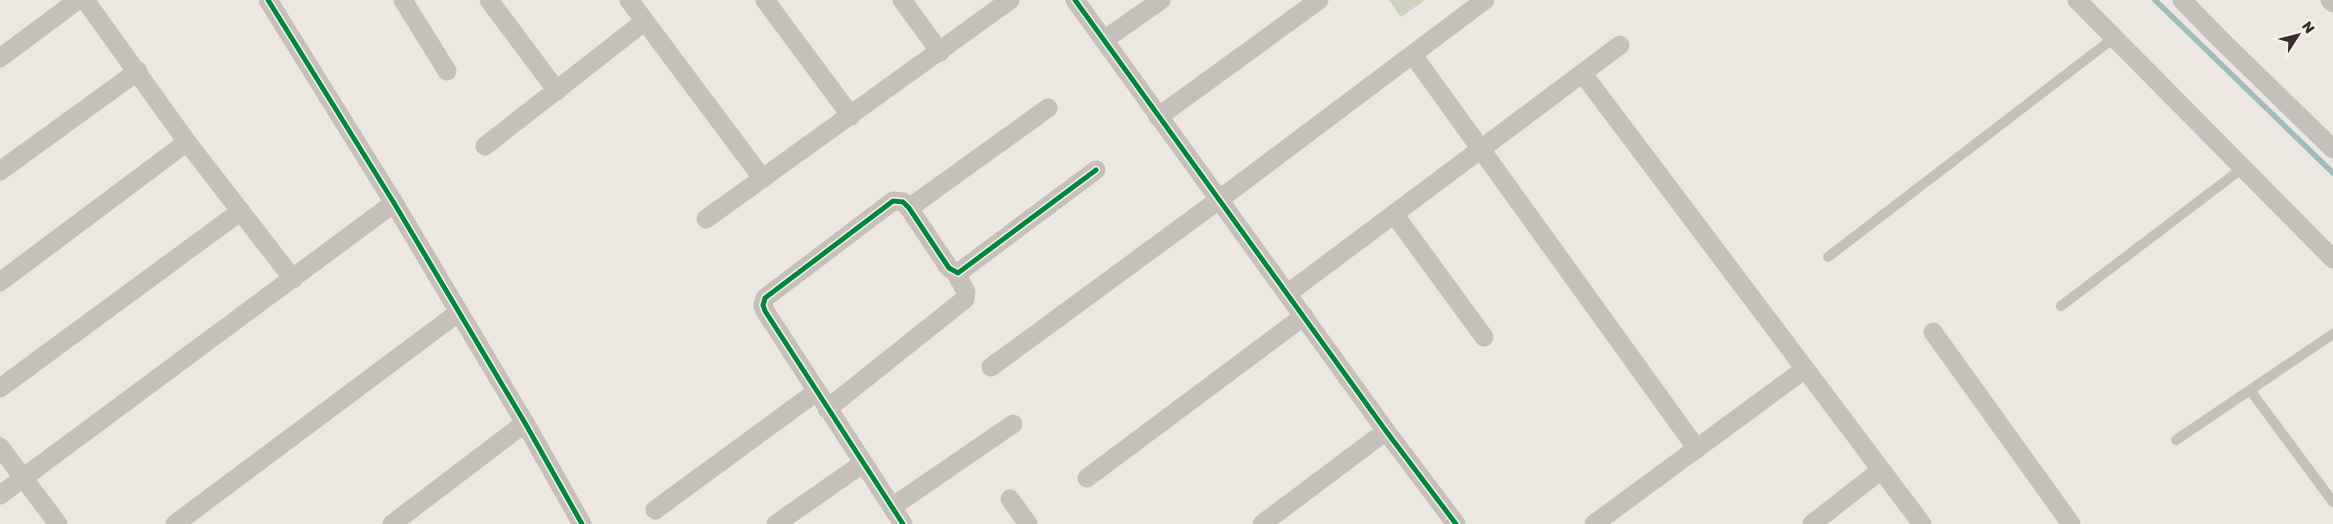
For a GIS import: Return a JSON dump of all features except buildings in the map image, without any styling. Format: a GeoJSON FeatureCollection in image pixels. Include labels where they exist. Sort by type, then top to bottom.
{"type":"FeatureCollection","features":[{"type":"Feature","properties":{"kind":"street"},"geometry":{"type":"LineString","coordinates":[[0,58],[78,0]]}},
{"type":"Feature","properties":{"kind":"street"},"geometry":{"type":"LineString","coordinates":[[85,0],[138,71],[187,142],[294,279]]}},
{"type":"Feature","properties":{"kind":"street"},"geometry":{"type":"LineString","coordinates":[[268,0],[394,203],[525,423],[582,524]]}},
{"type":"Feature","properties":{"kind":"street"},"geometry":{"type":"LineString","coordinates":[[403,0],[446,71]]}},
{"type":"Feature","properties":{"kind":"street"},"geometry":{"type":"LineString","coordinates":[[489,0],[556,92]]}},
{"type":"Feature","properties":{"kind":"street"},"geometry":{"type":"LineString","coordinates":[[629,0],[763,179]]}},
{"type":"Feature","properties":{"kind":"street"},"geometry":{"type":"LineString","coordinates":[[765,0],[851,116]]}},
{"type":"Feature","properties":{"kind":"street"},"geometry":{"type":"LineString","coordinates":[[902,0],[940,52]]}},
{"type":"Feature","properties":{"kind":"street"},"geometry":{"type":"LineString","coordinates":[[706,219],[1010,0]]}},
{"type":"Feature","properties":{"kind":"street"},"geometry":{"type":"LineString","coordinates":[[1075,0],[1386,431],[1456,524]]}},
{"type":"Feature","properties":{"kind":"street"},"geometry":{"type":"LineString","coordinates":[[1104,40],[1162,0]]}},
{"type":"Feature","properties":{"kind":"street"},"geometry":{"type":"LineString","coordinates":[[1158,116],[1319,0]]}},
{"type":"Feature","properties":{"kind":"street"},"geometry":{"type":"LineString","coordinates":[[991,367],[1220,199],[1485,0]]}},
{"type":"Feature","properties":{"kind":"street"},"geometry":{"type":"LineString","coordinates":[[2077,0],[2333,258]]}},
{"type":"Feature","properties":{"kind":"street"},"geometry":{"type":"LineString","coordinates":[[2182,0],[2333,149]]}},
{"type":"Feature","properties":{"kind":"street"},"geometry":{"type":"LineString","coordinates":[[2330,0],[2333,3]]}},
{"type":"Feature","properties":{"kind":"street"},"geometry":{"type":"LineString","coordinates":[[485,146],[645,21]]}},
{"type":"Feature","properties":{"kind":"street"},"geometry":{"type":"LineString","coordinates":[[1287,294],[1481,147],[1620,45]]}},
{"type":"Feature","properties":{"kind":"street"},"geometry":{"type":"LineString","coordinates":[[1413,55],[1481,147],[1696,449]]}},
{"type":"Feature","properties":{"kind":"street"},"geometry":{"type":"LineString","coordinates":[[0,171],[138,71]]}},
{"type":"Feature","properties":{"kind":"street"},"geometry":{"type":"LineString","coordinates":[[1583,74],[1922,524]]}},
{"type":"Feature","properties":{"kind":"street"},"geometry":{"type":"LineString","coordinates":[[909,208],[1048,108]]}},
{"type":"Feature","properties":{"kind":"street"},"geometry":{"type":"LineString","coordinates":[[0,282],[187,142]]}},
{"type":"Feature","properties":{"kind":"street"},"geometry":{"type":"LineString","coordinates":[[956,273],[963,271],[1096,170]]}},
{"type":"Feature","properties":{"kind":"street"},"geometry":{"type":"LineString","coordinates":[[827,409],[966,299],[966,292],[956,273],[949,268],[909,208],[898,201],[888,203],[765,298],[762,305],[765,311],[816,392],[862,464],[902,524]]}},
{"type":"Feature","properties":{"kind":"street"},"geometry":{"type":"LineString","coordinates":[[0,495],[294,279],[394,203]]}},
{"type":"Feature","properties":{"kind":"street"},"geometry":{"type":"LineString","coordinates":[[0,388],[241,211]]}},
{"type":"Feature","properties":{"kind":"street"},"geometry":{"type":"LineString","coordinates":[[1394,214],[1484,337]]}},
{"type":"Feature","properties":{"kind":"street"},"geometry":{"type":"LineString","coordinates":[[175,524],[459,312]]}},
{"type":"Feature","properties":{"kind":"street"},"geometry":{"type":"LineString","coordinates":[[1087,478],[1304,316]]}},
{"type":"Feature","properties":{"kind":"street"},"geometry":{"type":"LineString","coordinates":[[1933,332],[2071,524]]}},
{"type":"Feature","properties":{"kind":"street"},"geometry":{"type":"LineString","coordinates":[[1594,524],[1805,369]]}},
{"type":"Feature","properties":{"kind":"street"},"geometry":{"type":"LineString","coordinates":[[655,510],[816,392]]}},
{"type":"Feature","properties":{"kind":"street"},"geometry":{"type":"LineString","coordinates":[[392,524],[525,423]]}},
{"type":"Feature","properties":{"kind":"street"},"geometry":{"type":"LineString","coordinates":[[892,507],[1013,424]]}},
{"type":"Feature","properties":{"kind":"street"},"geometry":{"type":"LineString","coordinates":[[1262,524],[1386,431]]}},
{"type":"Feature","properties":{"kind":"street"},"geometry":{"type":"LineString","coordinates":[[0,447],[58,524]]}},
{"type":"Feature","properties":{"kind":"street"},"geometry":{"type":"LineString","coordinates":[[776,524],[862,464]]}},
{"type":"Feature","properties":{"kind":"street"},"geometry":{"type":"LineString","coordinates":[[1812,524],[1881,470]]}},
{"type":"Feature","properties":{"kind":"street"},"geometry":{"type":"LineString","coordinates":[[1010,499],[1028,524]]}},
{"type":"Feature","properties":{"kind":"lane"},"geometry":{"type":"LineString","coordinates":[[1828,257],[2115,37]]}},
{"type":"Feature","properties":{"kind":"lane"},"geometry":{"type":"LineString","coordinates":[[2061,306],[2244,167]]}},
{"type":"Feature","properties":{"kind":"lane"},"geometry":{"type":"LineString","coordinates":[[2176,440],[2333,334]]}},
{"type":"Feature","properties":{"kind":"lane"},"geometry":{"type":"LineString","coordinates":[[2250,390],[2333,502]]}},
{"type":"Feature","properties":{"kind":"green space"},"geometry":{"type":"Polygon","coordinates":[[[1389,0],[1425,0],[1401,17],[1389,0]]]}},
{"type":"Feature","properties":{"kind":"waterway"},"geometry":{"type":"LineString","coordinates":[[2155,0],[2333,173]]}},
{"type":"Feature","properties":{"kind":"cycle path"},"geometry":{"type":"LineString","coordinates":[[268,0],[394,203],[525,423],[582,524]]}},
{"type":"Feature","properties":{"kind":"cycle path"},"geometry":{"type":"LineString","coordinates":[[1075,0],[1386,431],[1456,524]]}},
{"type":"Feature","properties":{"kind":"cycle path"},"geometry":{"type":"LineString","coordinates":[[903,524],[765,311],[763,305],[765,298],[893,201],[903,202],[909,208],[949,268],[958,273],[1096,170]]}}]}
